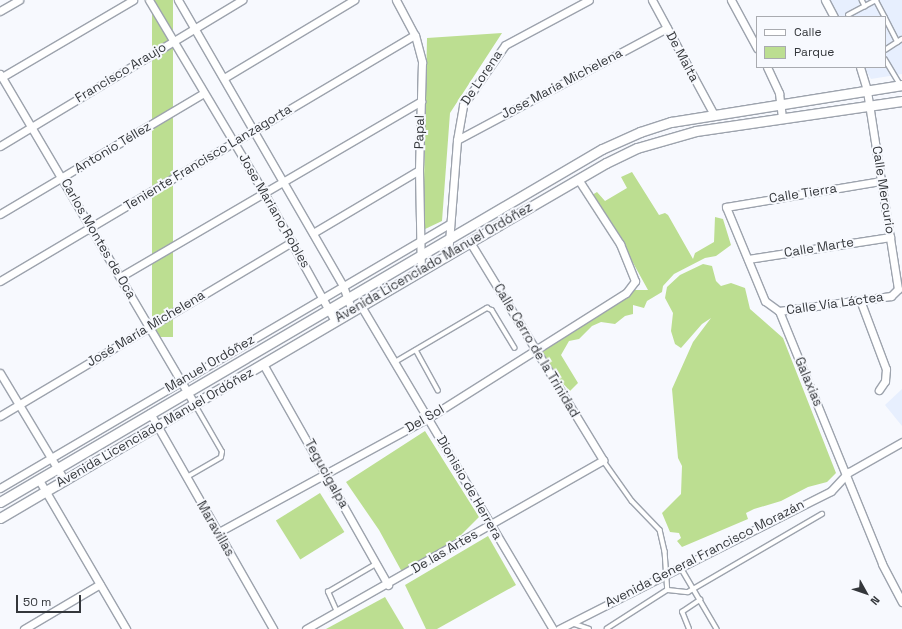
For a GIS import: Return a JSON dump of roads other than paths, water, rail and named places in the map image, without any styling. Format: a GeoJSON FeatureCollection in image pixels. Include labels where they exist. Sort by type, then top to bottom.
{"type":"FeatureCollection","features":[{"type":"Feature","properties":{"kind":"main road","name":"Avenida Licenciado Manuel Ordóñez"},"geometry":{"type":"LineString","coordinates":[[0,502],[347,297],[602,149],[640,132],[713,114],[901,86]]}},
{"type":"Feature","properties":{"kind":"main road","name":"Avenida Licenciado Manuel Ordóñez"},"geometry":{"type":"LineString","coordinates":[[0,518],[606,163],[660,140],[696,131],[782,117],[902,101]]}},
{"type":"Feature","properties":{"kind":"street"},"geometry":{"type":"LineString","coordinates":[[0,11],[19,0]]}},
{"type":"Feature","properties":{"kind":"street"},"geometry":{"type":"LineString","coordinates":[[1,76],[134,0]]}},
{"type":"Feature","properties":{"kind":"street","name":"Jose Mariano Robles"},"geometry":{"type":"LineString","coordinates":[[149,0],[264,193],[324,297],[335,321]]}},
{"type":"Feature","properties":{"kind":"street","name":"Jose Mariano Robles"},"geometry":{"type":"LineString","coordinates":[[178,0],[343,286],[352,311]]}},
{"type":"Feature","properties":{"kind":"street","name":"Francisco Araujo"},"geometry":{"type":"LineString","coordinates":[[0,146],[242,0]]}},
{"type":"Feature","properties":{"kind":"street"},"geometry":{"type":"LineString","coordinates":[[224,78],[354,0]]}},
{"type":"Feature","properties":{"kind":"street","name":"Papal"},"geometry":{"type":"LineString","coordinates":[[396,0],[415,35],[422,62],[419,170],[421,270]]}},
{"type":"Feature","properties":{"kind":"street","name":"De Malta"},"geometry":{"type":"LineString","coordinates":[[652,0],[713,114]]}},
{"type":"Feature","properties":{"kind":"street"},"geometry":{"type":"LineString","coordinates":[[732,0],[756,46]]}},
{"type":"Feature","properties":{"kind":"street"},"geometry":{"type":"LineString","coordinates":[[825,0],[833,16]]}},
{"type":"Feature","properties":{"kind":"street","name":"De Lorena"},"geometry":{"type":"LineString","coordinates":[[448,255],[449,224],[457,140],[463,105],[499,51],[512,41],[585,1]]}},
{"type":"Feature","properties":{"kind":"street","name":"Jose Maria Michelena"},"geometry":{"type":"LineString","coordinates":[[457,140],[667,28]]}},
{"type":"Feature","properties":{"kind":"street","name":"Teniente Francisco Lanzagorta"},"geometry":{"type":"LineString","coordinates":[[0,281],[415,35]]}},
{"type":"Feature","properties":{"kind":"street"},"geometry":{"type":"LineString","coordinates":[[768,68],[776,84],[781,103],[782,117]]}},
{"type":"Feature","properties":{"kind":"street","name":"Calle Mercurio"},"geometry":{"type":"LineString","coordinates":[[860,68],[870,105],[898,285],[896,292],[891,296]]}},
{"type":"Feature","properties":{"kind":"street","name":"Carlos Montes de Oca"},"geometry":{"type":"LineString","coordinates":[[1,76],[92,227],[195,405]]}},
{"type":"Feature","properties":{"kind":"street","name":"Antonio Téllez"},"geometry":{"type":"LineString","coordinates":[[0,214],[204,93]]}},
{"type":"Feature","properties":{"kind":"street"},"geometry":{"type":"LineString","coordinates":[[120,277],[421,101]]}},
{"type":"Feature","properties":{"kind":"street"},"geometry":{"type":"LineString","coordinates":[[313,233],[419,170]]}},
{"type":"Feature","properties":{"kind":"street","name":"Del Sol"},"geometry":{"type":"LineString","coordinates":[[217,533],[428,418],[536,352],[626,293],[635,281],[620,244],[578,179]]}},
{"type":"Feature","properties":{"kind":"street","name":"Calle Tierra"},"geometry":{"type":"LineString","coordinates":[[726,206],[881,181]]}},
{"type":"Feature","properties":{"kind":"street","name":"Galaxias"},"geometry":{"type":"LineString","coordinates":[[726,206],[765,301],[779,311],[882,564],[902,602]]}},
{"type":"Feature","properties":{"kind":"street","name":"Manuel Ordóñez"},"geometry":{"type":"LineString","coordinates":[[0,488],[181,380],[449,224]]}},
{"type":"Feature","properties":{"kind":"street","name":"Calle Marte"},"geometry":{"type":"LineString","coordinates":[[748,259],[890,237]]}},
{"type":"Feature","properties":{"kind":"street","name":"José María Michelena"},"geometry":{"type":"LineString","coordinates":[[0,416],[292,242]]}},
{"type":"Feature","properties":{"kind":"street","name":"Calle Cerro de la Trinidad"},"geometry":{"type":"LineString","coordinates":[[470,242],[603,460]]}},
{"type":"Feature","properties":{"kind":"street","name":"Calle Vía Láctea"},"geometry":{"type":"LineString","coordinates":[[779,311],[891,296]]}},
{"type":"Feature","properties":{"kind":"street"},"geometry":{"type":"LineString","coordinates":[[860,300],[886,369],[885,381],[879,390]]}},
{"type":"Feature","properties":{"kind":"street","name":"Dionisio de Herrera"},"geometry":{"type":"LineString","coordinates":[[361,306],[490,526],[553,629]]}},
{"type":"Feature","properties":{"kind":"street","name":"Tegucigalpa"},"geometry":{"type":"LineString","coordinates":[[263,364],[388,585]]}},
{"type":"Feature","properties":{"kind":"street"},"geometry":{"type":"LineString","coordinates":[[0,373],[64,481]]}},
{"type":"Feature","properties":{"kind":"street","name":"Maravillas"},"geometry":{"type":"LineString","coordinates":[[150,413],[273,629]]}},
{"type":"Feature","properties":{"kind":"street"},"geometry":{"type":"LineString","coordinates":[[900,443],[902,451]]}},
{"type":"Feature","properties":{"kind":"street","name":"Avenida General Francisco Morazán"},"geometry":{"type":"LineString","coordinates":[[559,629],[666,572],[831,491],[845,475],[900,443]]}},
{"type":"Feature","properties":{"kind":"street","name":"De las Artes"},"geometry":{"type":"LineString","coordinates":[[306,629],[388,585],[603,460]]}},
{"type":"Feature","properties":{"kind":"street"},"geometry":{"type":"LineString","coordinates":[[39,480],[126,629]]}},
{"type":"Feature","properties":{"kind":"street"},"geometry":{"type":"LineString","coordinates":[[24,629],[100,584]]}},
{"type":"Feature","properties":{"kind":"lane"},"geometry":{"type":"LineString","coordinates":[[862,0],[865,6]]}},
{"type":"Feature","properties":{"kind":"lane"},"geometry":{"type":"LineString","coordinates":[[848,15],[876,0],[884,16]]}},
{"type":"Feature","properties":{"kind":"lane"},"geometry":{"type":"LineString","coordinates":[[886,19],[900,41],[886,49]]}},
{"type":"Feature","properties":{"kind":"lane"},"geometry":{"type":"LineString","coordinates":[[886,61],[901,86]]}},
{"type":"Feature","properties":{"kind":"lane"},"geometry":{"type":"LineString","coordinates":[[395,362],[487,308],[492,310],[515,348]]}},
{"type":"Feature","properties":{"kind":"lane"},"geometry":{"type":"LineString","coordinates":[[416,350],[438,390]]}},
{"type":"Feature","properties":{"kind":"lane"},"geometry":{"type":"LineString","coordinates":[[186,478],[221,457],[222,452],[195,405]]}},
{"type":"Feature","properties":{"kind":"lane"},"geometry":{"type":"LineString","coordinates":[[603,460],[632,501],[660,530],[664,547],[668,590]]}},
{"type":"Feature","properties":{"kind":"lane"},"geometry":{"type":"LineString","coordinates":[[607,629],[668,590],[684,593],[694,589],[822,514]]}},
{"type":"Feature","properties":{"kind":"lane"},"geometry":{"type":"LineString","coordinates":[[337,612],[328,592],[376,564]]}},
{"type":"Feature","properties":{"kind":"lane"},"geometry":{"type":"LineString","coordinates":[[680,566],[717,629]]}},
{"type":"Feature","properties":{"kind":"lane"},"geometry":{"type":"LineString","coordinates":[[689,629],[682,612],[700,600]]}},
{"type":"Feature","properties":{"kind":"lane"},"geometry":{"type":"LineString","coordinates":[[571,622],[589,629]]}}]}
